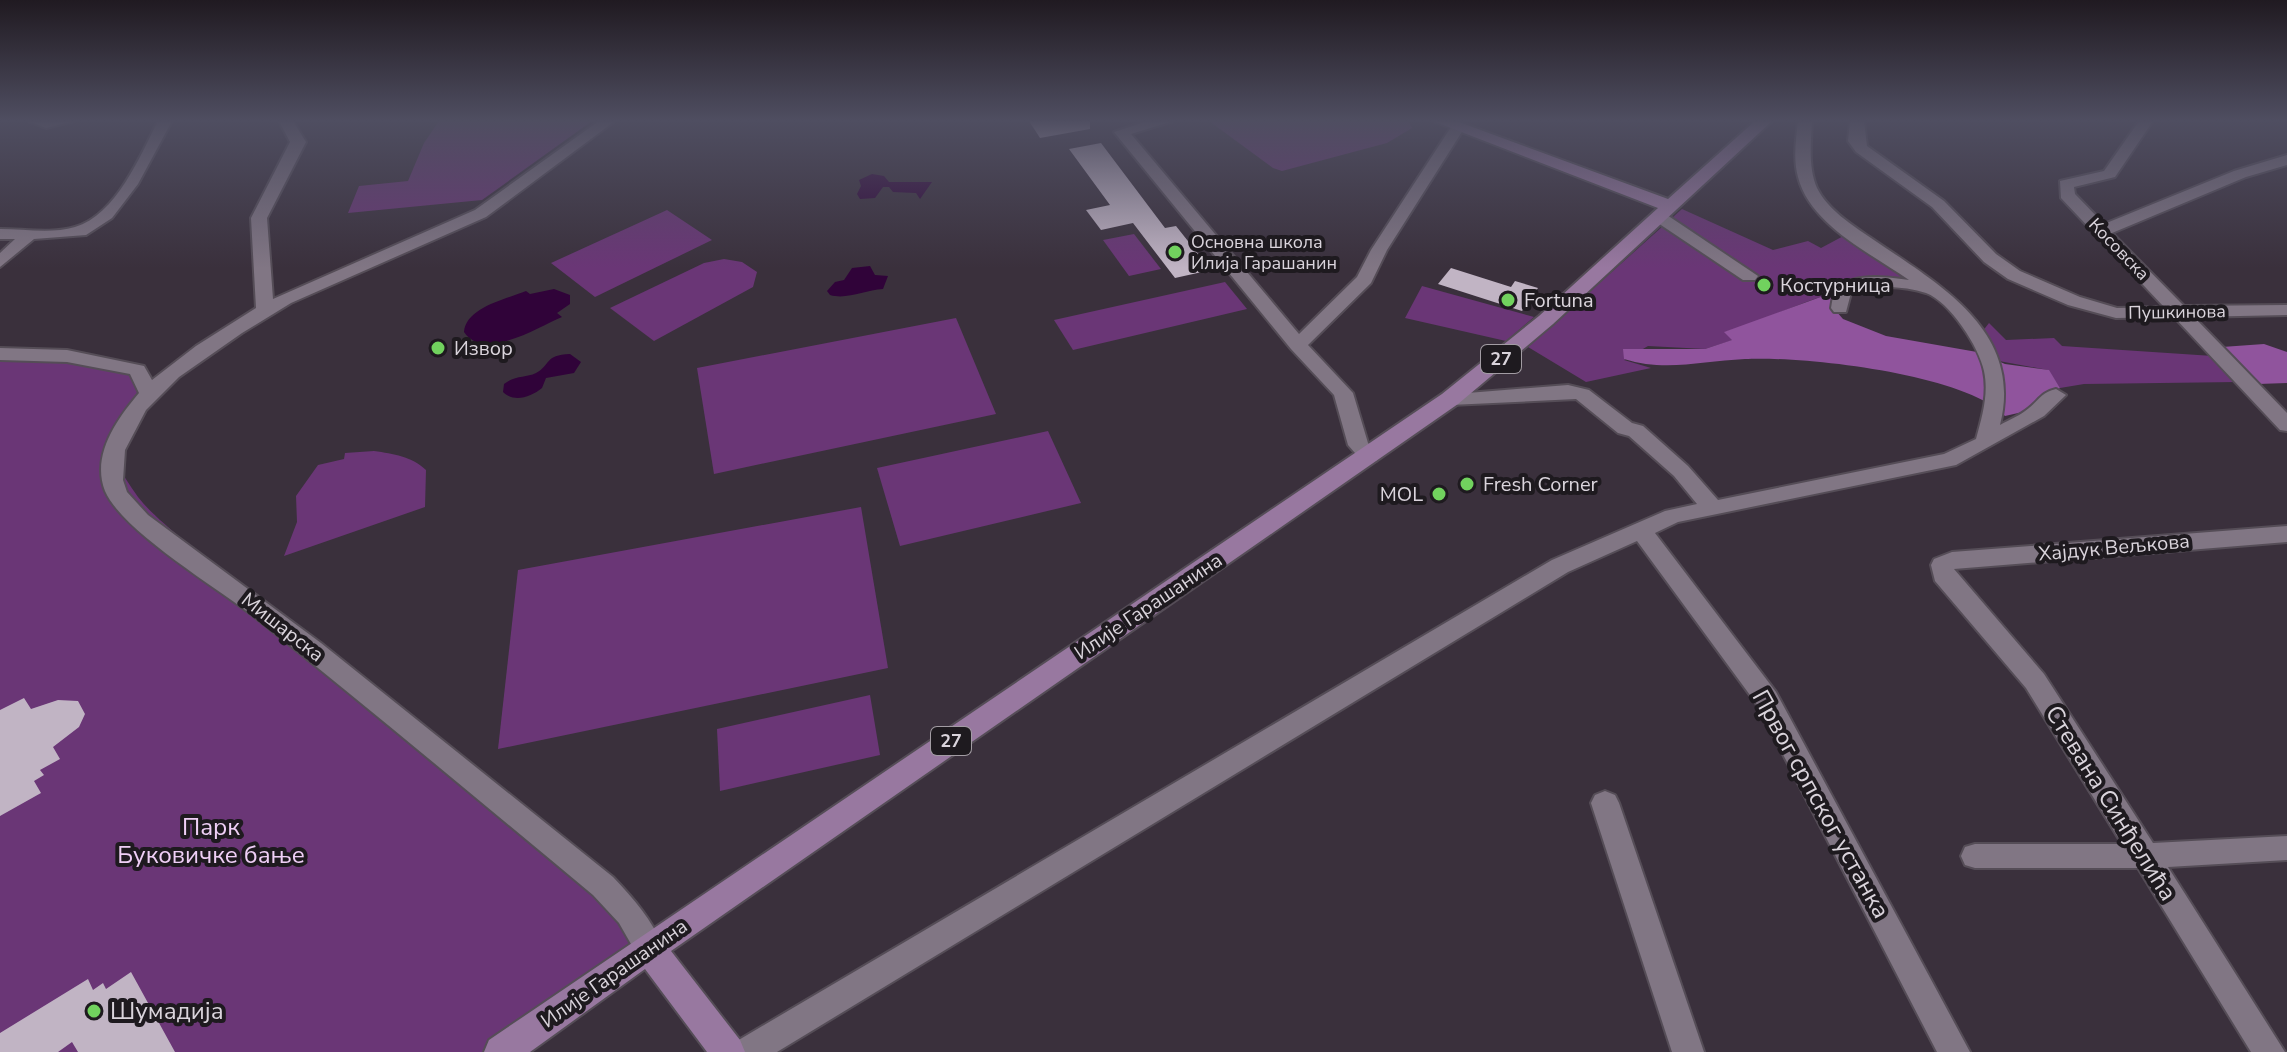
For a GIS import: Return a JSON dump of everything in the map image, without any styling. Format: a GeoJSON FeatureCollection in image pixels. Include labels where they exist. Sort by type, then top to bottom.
{"type":"FeatureCollection","features":[{"type":"Feature","properties":{"kind":"main road"},"geometry":{"type":"LineString","coordinates":[[1564,170],[1664,211]]}},
{"type":"Feature","properties":{"kind":"main road","name":"Илије Гарашанина"},"geometry":{"type":"LineString","coordinates":[[501,1052],[1450,399],[1546,320],[1709,170]]}},
{"type":"Feature","properties":{"kind":"main road"},"geometry":{"type":"LineString","coordinates":[[649,948],[728,1052]]}},
{"type":"Feature","properties":{"kind":"main road","name":"27"},"geometry":{"type":"LineString","coordinates":[[522,1052],[544,1023]]}},
{"type":"Feature","properties":{"kind":"street"},"geometry":{"type":"LineString","coordinates":[[0,234],[74,232],[97,222],[140,170]]}},
{"type":"Feature","properties":{"kind":"street"},"geometry":{"type":"LineString","coordinates":[[265,312],[259,218],[284,170]]}},
{"type":"Feature","properties":{"kind":"street","name":"Мишарска"},"geometry":{"type":"LineString","coordinates":[[538,170],[463,223],[300,292],[194,358],[149,393],[120,439],[113,460],[112,481],[121,499],[148,527],[211,571],[422,736],[603,886],[629,914],[649,948]]}},
{"type":"Feature","properties":{"kind":"street"},"geometry":{"type":"LineString","coordinates":[[1153,170],[1298,345],[1343,393],[1358,445],[1369,456]]}},
{"type":"Feature","properties":{"kind":"street"},"geometry":{"type":"LineString","coordinates":[[1298,345],[1365,279],[1379,250],[1430,170]]}},
{"type":"Feature","properties":{"kind":"street"},"geometry":{"type":"LineString","coordinates":[[1804,170],[1804,176],[1819,205],[1931,289],[1970,323],[1988,348],[1997,370],[1998,395],[1995,418],[1985,443]]}},
{"type":"Feature","properties":{"kind":"street","name":"Пушкинова"},"geometry":{"type":"LineString","coordinates":[[1891,170],[1938,204],[1990,258],[2014,275],[2100,310],[2287,310]]}},
{"type":"Feature","properties":{"kind":"street","name":"Косовска"},"geometry":{"type":"LineString","coordinates":[[2112,170],[2109,174],[2066,184],[2064,188],[2287,425]]}},
{"type":"Feature","properties":{"kind":"street"},"geometry":{"type":"LineString","coordinates":[[2102,231],[2253,170]]}},
{"type":"Feature","properties":{"kind":"street"},"geometry":{"type":"LineString","coordinates":[[1664,211],[1749,276]]}},
{"type":"Feature","properties":{"kind":"street"},"geometry":{"type":"LineString","coordinates":[[0,262],[31,233]]}},
{"type":"Feature","properties":{"kind":"street"},"geometry":{"type":"LineString","coordinates":[[1840,308],[1843,290],[1853,284],[1886,283],[1931,289]]}},
{"type":"Feature","properties":{"kind":"street"},"geometry":{"type":"LineString","coordinates":[[0,354],[67,356],[137,370],[149,393]]}},
{"type":"Feature","properties":{"kind":"street"},"geometry":{"type":"LineString","coordinates":[[1450,399],[1568,391],[1582,394],[1647,440],[1681,471],[1712,507]]}},
{"type":"Feature","properties":{"kind":"street"},"geometry":{"type":"LineString","coordinates":[[748,1052],[1560,566],[1673,516],[1949,460],[2037,412],[2045,401],[2056,395]]}},
{"type":"Feature","properties":{"kind":"street","name":"Првог српског устанка"},"geometry":{"type":"LineString","coordinates":[[1641,530],[1767,699],[1954,1052]]}},
{"type":"Feature","properties":{"kind":"street","name":"Хајдук Вељкова"},"geometry":{"type":"LineString","coordinates":[[1942,565],[1952,560],[2287,534]]}},
{"type":"Feature","properties":{"kind":"street","name":"Стевана Синђелића"},"geometry":{"type":"LineString","coordinates":[[1942,565],[1943,575],[2035,681],[2269,1052]]}},
{"type":"Feature","properties":{"kind":"street"},"geometry":{"type":"LineString","coordinates":[[1605,803],[1688,1052]]}},
{"type":"Feature","properties":{"kind":"street"},"geometry":{"type":"LineString","coordinates":[[1975,856],[2144,856],[2287,848]]}},
{"type":"Feature","properties":{"kind":"green space"},"geometry":{"type":"Polygon","coordinates":[[[413,170],[524,170],[482,200],[348,213],[359,186],[408,181],[413,170]]]}},
{"type":"Feature","properties":{"kind":"green space"},"geometry":{"type":"Polygon","coordinates":[[[1682,209],[1773,250],[1808,241],[1821,248],[1849,233],[1917,285],[1866,286],[1842,291],[1725,332],[1733,340],[1705,349],[1648,346],[1624,360],[1651,368],[1586,382],[1528,347],[1682,209]]]}},
{"type":"Feature","properties":{"kind":"green space"},"geometry":{"type":"Polygon","coordinates":[[[667,210],[712,240],[595,297],[551,263],[667,210]]]}},
{"type":"Feature","properties":{"kind":"green space"},"geometry":{"type":"Polygon","coordinates":[[[1134,234],[1161,269],[1129,276],[1103,240],[1134,234]]]}},
{"type":"Feature","properties":{"kind":"green space"},"geometry":{"type":"Polygon","coordinates":[[[724,259],[742,262],[757,272],[753,287],[654,341],[610,308],[704,263],[724,259]]]}},
{"type":"Feature","properties":{"kind":"green space"},"geometry":{"type":"Polygon","coordinates":[[[1225,282],[1247,309],[1073,350],[1054,320],[1225,282]]]}},
{"type":"Feature","properties":{"kind":"green space"},"geometry":{"type":"Polygon","coordinates":[[[1422,286],[1534,317],[1506,341],[1405,318],[1422,286]]]}},
{"type":"Feature","properties":{"kind":"green space"},"geometry":{"type":"Polygon","coordinates":[[[956,318],[996,414],[714,474],[697,368],[956,318]]]}},
{"type":"Feature","properties":{"kind":"green space"},"geometry":{"type":"Polygon","coordinates":[[[1989,323],[2006,340],[2054,338],[2062,346],[2213,356],[2237,382],[2084,384],[2060,388],[2048,370],[1999,361],[1982,332],[1989,323]]]}},
{"type":"Feature","properties":{"kind":"green space","name":"Парк Буковичке бање"},"geometry":{"type":"Polygon","coordinates":[[[0,354],[67,356],[137,370],[147,384],[113,460],[147,507],[211,571],[619,901],[649,948],[504,1052],[0,1052],[0,354]]]}},
{"type":"Feature","properties":{"kind":"green space"},"geometry":{"type":"Polygon","coordinates":[[[1048,431],[1081,503],[900,546],[877,468],[1048,431]]]}},
{"type":"Feature","properties":{"kind":"green space"},"geometry":{"type":"Polygon","coordinates":[[[374,451],[408,459],[426,470],[425,507],[284,556],[297,522],[296,496],[318,465],[344,459],[345,453],[374,451]]]}},
{"type":"Feature","properties":{"kind":"green space"},"geometry":{"type":"Polygon","coordinates":[[[861,507],[888,668],[498,749],[518,570],[861,507]]]}},
{"type":"Feature","properties":{"kind":"green space"},"geometry":{"type":"Polygon","coordinates":[[[870,695],[880,755],[720,791],[717,729],[870,695]]]}},
{"type":"Feature","properties":{"kind":"shaded area"},"geometry":{"type":"Polygon","coordinates":[[[872,174],[884,176],[889,182],[932,182],[920,199],[916,193],[893,192],[889,187],[883,187],[875,198],[860,199],[857,194],[861,186],[859,180],[872,174]]]}},
{"type":"Feature","properties":{"kind":"shaded area"},"geometry":{"type":"Polygon","coordinates":[[[870,266],[875,275],[888,276],[883,289],[843,296],[830,295],[827,291],[835,282],[844,280],[852,268],[870,266]]]}},
{"type":"Feature","properties":{"kind":"shaded area"},"geometry":{"type":"Polygon","coordinates":[[[554,289],[570,295],[570,304],[557,313],[562,317],[512,340],[497,343],[484,344],[464,332],[472,316],[489,305],[526,291],[530,294],[554,289]]]}},
{"type":"Feature","properties":{"kind":"shaded area"},"geometry":{"type":"Polygon","coordinates":[[[1837,291],[1836,311],[1843,319],[1886,336],[1977,352],[2005,364],[2049,370],[2060,388],[2027,411],[2005,416],[1985,401],[1956,389],[1921,379],[1842,365],[1745,359],[1654,365],[1624,359],[1623,349],[1705,349],[1732,340],[1724,332],[1837,291]]]}},
{"type":"Feature","properties":{"kind":"shaded area"},"geometry":{"type":"Polygon","coordinates":[[[2264,344],[2287,352],[2287,383],[2258,384],[2222,347],[2264,344]]]}},
{"type":"Feature","properties":{"kind":"shaded area"},"geometry":{"type":"Polygon","coordinates":[[[570,354],[581,362],[574,373],[546,378],[542,388],[528,396],[517,398],[503,392],[504,384],[508,381],[536,373],[552,358],[570,354]]]}},
{"type":"Feature","properties":{"kind":"building"},"geometry":{"type":"Polygon","coordinates":[[[1084,170],[1121,170],[1165,228],[1176,226],[1211,270],[1175,278],[1133,223],[1101,230],[1086,210],[1110,205],[1084,170]]]}},
{"type":"Feature","properties":{"kind":"building","name":"Fortuna"},"geometry":{"type":"Polygon","coordinates":[[[1451,268],[1511,287],[1515,281],[1538,288],[1522,311],[1438,284],[1451,268]]]}},
{"type":"Feature","properties":{"kind":"building"},"geometry":{"type":"Polygon","coordinates":[[[24,698],[31,709],[58,700],[78,701],[85,714],[79,727],[53,747],[60,759],[40,770],[44,775],[34,781],[41,793],[0,816],[0,710],[24,698]]]}},
{"type":"Feature","properties":{"kind":"building","name":"Шумадија"},"geometry":{"type":"Polygon","coordinates":[[[131,972],[175,1052],[78,1052],[72,1042],[58,1052],[0,1052],[0,1033],[88,979],[93,990],[103,983],[106,989],[131,972]]]}},
{"type":"Feature","properties":{"kind":"place","name":"Основна школа Илија Гарашанин"},"geometry":{"type":"Point","coordinates":[1175,252]}},
{"type":"Feature","properties":{"kind":"place","name":"Костурница"},"geometry":{"type":"Point","coordinates":[1764,285]}},
{"type":"Feature","properties":{"kind":"place","name":"Fortuna"},"geometry":{"type":"Point","coordinates":[1508,300]}},
{"type":"Feature","properties":{"kind":"place","name":"Извор"},"geometry":{"type":"Point","coordinates":[438,348]}},
{"type":"Feature","properties":{"kind":"place","name":"Fresh Corner"},"geometry":{"type":"Point","coordinates":[1467,484]}},
{"type":"Feature","properties":{"kind":"place","name":"MOL"},"geometry":{"type":"Point","coordinates":[1439,494]}},
{"type":"Feature","properties":{"kind":"place","name":"Шумадија"},"geometry":{"type":"Point","coordinates":[94,1011]}}]}
